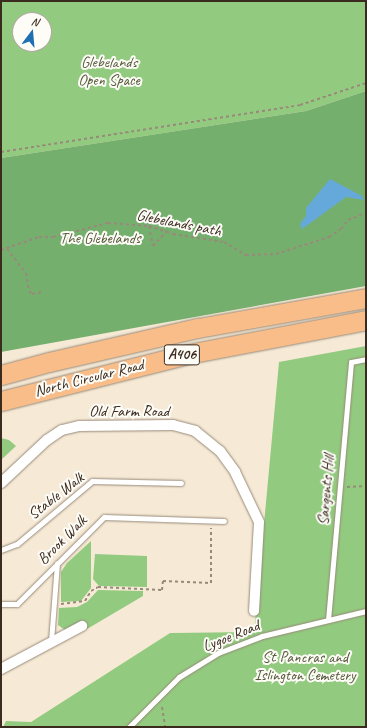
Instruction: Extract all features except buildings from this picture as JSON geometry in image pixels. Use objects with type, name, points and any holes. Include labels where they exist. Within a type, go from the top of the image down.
[{"type":"highway","name":"North Circular Road","points":[[1,375],[49,362],[198,328],[366,298]]},
{"type":"highway","name":"North Circular Road","points":[[1,401],[188,354],[366,320]]},
{"type":"street","name":"Old Farm Road","points":[[1,483],[47,440],[62,430],[79,426],[173,425],[195,431],[220,451],[235,472],[255,522],[254,611]]},
{"type":"street","points":[[1,669],[51,644],[82,626]]},
{"type":"lane","name":"Sargents Hill","points":[[328,620],[351,362],[366,359]]},
{"type":"lane","name":"Stable Walk","points":[[1,550],[17,544],[92,481],[181,483]]},
{"type":"lane","name":"Brook Walk","points":[[1,604],[17,604],[104,517],[224,521]]},
{"type":"lane","points":[[51,644],[57,563]]},
{"type":"lane","name":"Lygoe Road","points":[[129,727],[160,694],[178,678],[218,653],[262,636],[366,611]]},
{"type":"path","points":[[1,152],[300,105],[366,83]]},
{"type":"path","name":"Glebelands path","points":[[1,250],[39,237],[53,237],[108,223],[149,226],[166,231],[224,242],[246,255],[276,254],[329,238],[348,220],[366,213]]},
{"type":"path","points":[[149,226],[153,246],[166,231]]},
{"type":"path","points":[[7,249],[26,273],[29,290],[32,294],[42,292]]},
{"type":"path","points":[[340,487],[366,486]]},
{"type":"path","points":[[54,604],[85,601],[91,591],[98,587],[162,590],[163,581],[211,583],[211,520]]},
{"type":"path","points":[[160,694],[165,727]]},
{"type":"green space","name":"Glebelands Open Space","points":[[1,1],[366,1],[366,91],[306,111],[1,158]]},
{"type":"green space","name":"The Glebelands","points":[[366,91],[366,286],[1,352],[1,158],[306,111]]},
{"type":"green space","name":"St Pancras and Islington Cemetery","points":[[366,346],[366,727],[3,727],[6,721],[31,722],[170,633],[254,632],[279,362]]},
{"type":"green space","points":[[1,438],[9,440],[16,446],[1,460]]},
{"type":"green space","points":[[91,541],[91,588],[81,601],[61,602],[61,572],[67,563]]},
{"type":"green space","points":[[95,554],[147,556],[147,587],[99,586],[93,579]]},
{"type":"green space","points":[[98,590],[143,591],[143,596],[87,629],[81,621],[65,630],[58,625],[59,608],[77,607],[87,602]]},
{"type":"water","points":[[330,179],[362,196],[364,200],[346,197],[302,229],[300,224],[306,216],[306,208]]}]
